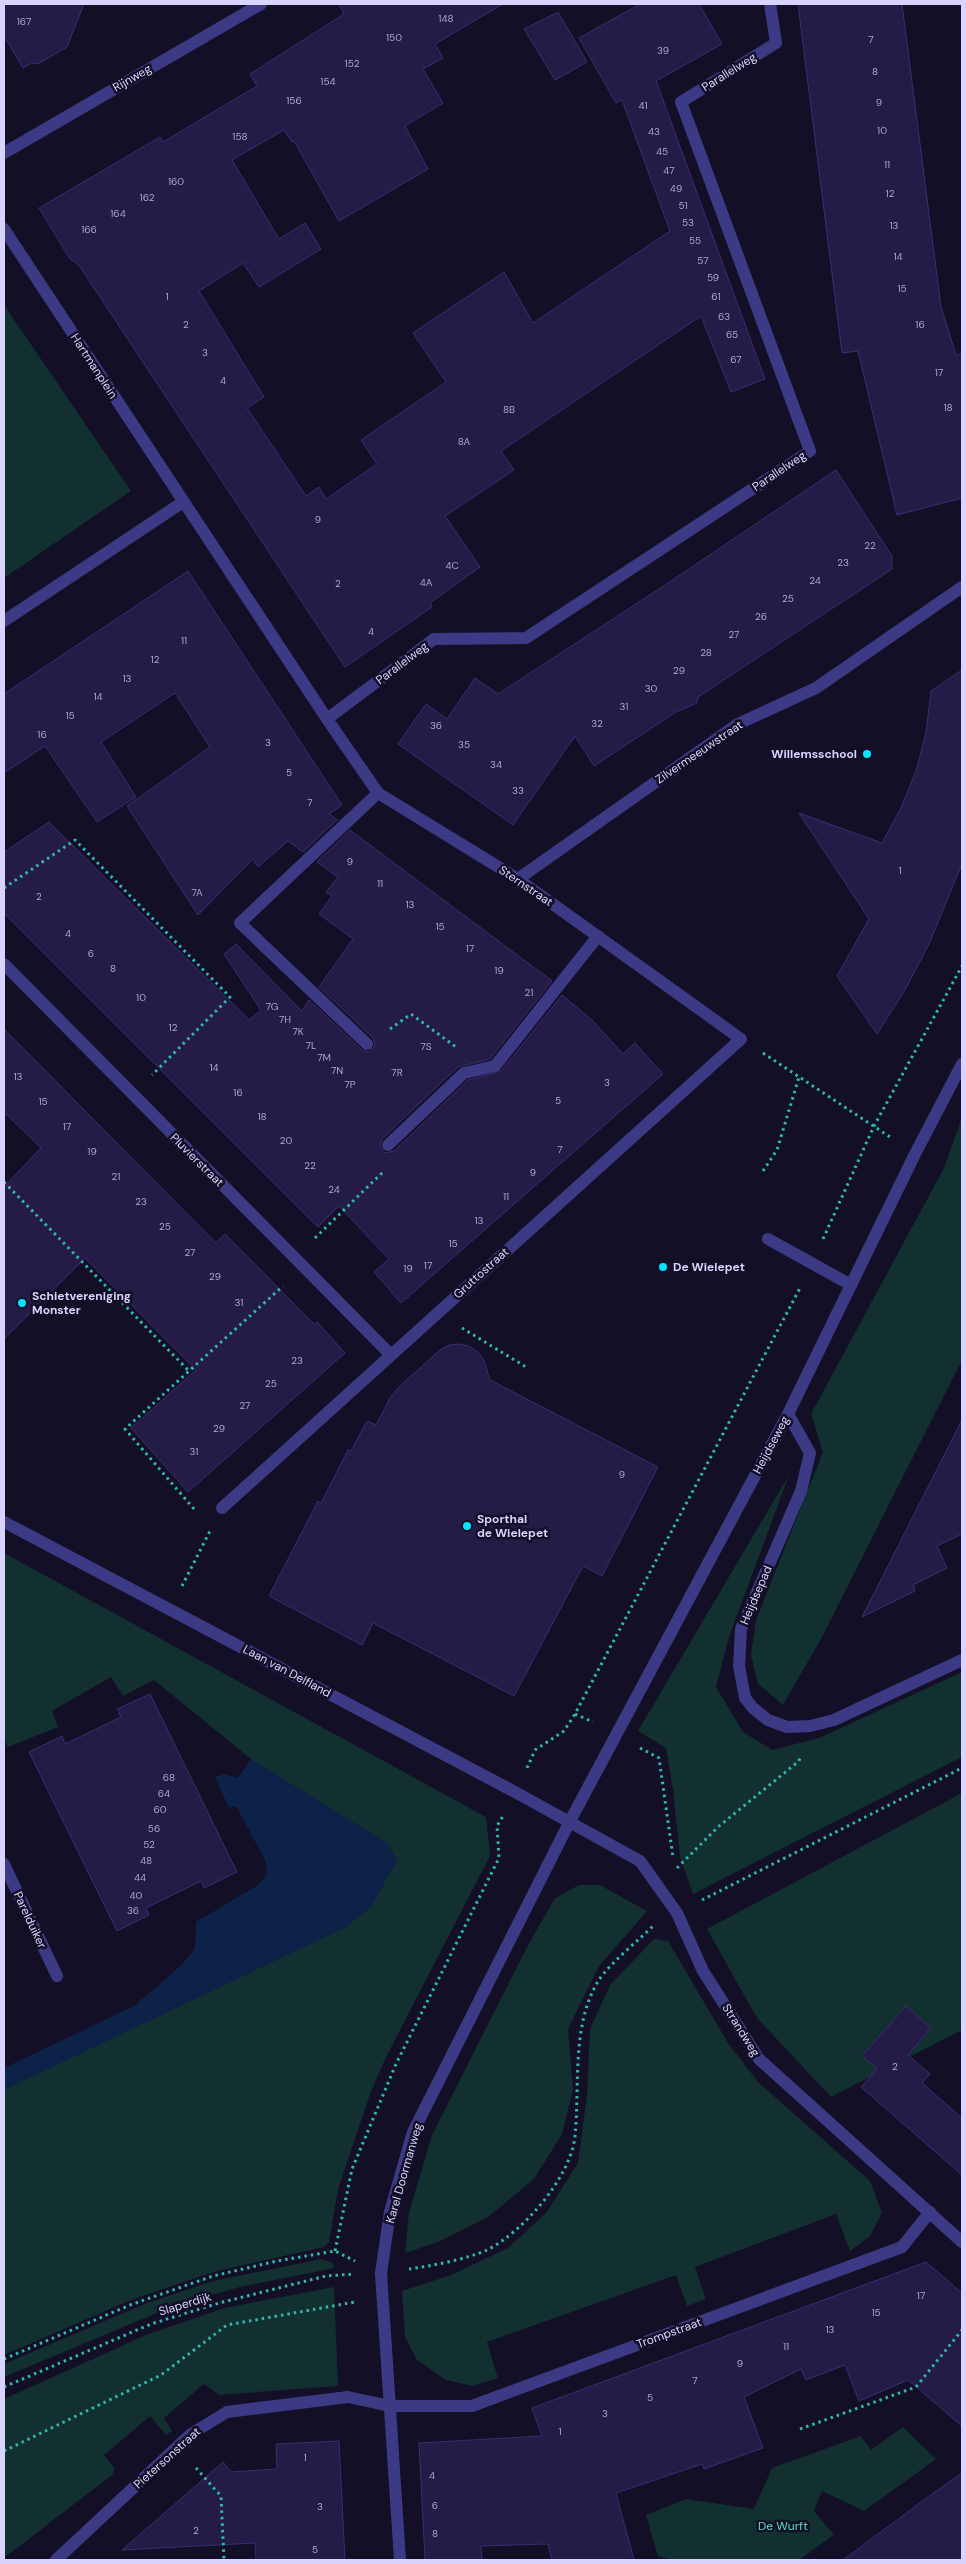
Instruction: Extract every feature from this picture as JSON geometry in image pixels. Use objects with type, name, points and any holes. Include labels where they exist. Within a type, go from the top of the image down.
[{"type":"street","name":"Rijnweg","points":[[4,153],[261,4]]},
{"type":"street","name":"Parallelweg","points":[[327,719],[434,639],[526,638],[810,451],[681,102],[776,43],[770,4]]},
{"type":"street","name":"Hartmanplein","points":[[4,230],[327,719]]},
{"type":"street","points":[[4,621],[183,502]]},
{"type":"street","name":"Zilvermeeuwstraat","points":[[518,879],[738,724],[816,688],[962,587]]},
{"type":"street","name":"Sternstraat","points":[[327,719],[378,792],[518,879],[741,1039]]},
{"type":"street","points":[[367,1044],[240,923],[378,792]]},
{"type":"street","points":[[388,1145],[464,1073],[495,1066],[598,936]]},
{"type":"street","name":"Pluvierstraat","points":[[4,964],[391,1355]]},
{"type":"street","name":"Gruttostraat","points":[[222,1508],[741,1039]]},
{"type":"street","name":"Heijdseweg","points":[[570,1821],[788,1414],[915,1154],[962,1064]]},
{"type":"street","points":[[768,1239],[850,1285]]},
{"type":"street","name":"Heijdsepad","points":[[788,1414],[810,1453],[801,1491],[741,1630],[740,1666],[745,1698],[753,1708],[768,1720],[787,1727],[810,1726],[834,1720],[962,1660]]},
{"type":"street","name":"Laan van Delfland","points":[[4,1522],[570,1821]]},
{"type":"street","name":"Strandweg","points":[[570,1821],[640,1861],[677,1913],[703,1971],[759,2060],[962,2242]]},
{"type":"street","name":"Karel Doormanweg","points":[[400,2560],[381,2272],[390,2212],[413,2132],[570,1821]]},
{"type":"street","name":"Parelduiker","points":[[4,1864],[57,1976]]},
{"type":"street","name":"Trompstraat","points":[[390,2406],[472,2406],[503,2396],[902,2247],[930,2212]]},
{"type":"street","name":"Pietersonstraat","points":[[56,2560],[177,2448],[209,2421],[237,2410],[348,2397],[390,2406]]},
{"type":"path","points":[[4,888],[74,840],[230,997],[133,1094]]},
{"type":"path","points":[[4,2360],[137,2302],[214,2276],[277,2261],[335,2251],[352,2169],[396,2064],[499,1858],[497,1826],[535,1750],[564,1732],[575,1714],[812,1264],[874,1126],[962,966]]},
{"type":"path","points":[[367,1044],[412,1014],[485,1068]]},
{"type":"path","points":[[741,1039],[915,1154]]},
{"type":"path","points":[[763,1171],[777,1150],[799,1077]]},
{"type":"path","points":[[211,1528],[125,1429],[189,1371],[299,1262],[390,1165],[388,1145]]},
{"type":"path","points":[[4,1182],[189,1371]]},
{"type":"path","points":[[438,1312],[526,1367]]},
{"type":"path","points":[[170,1609],[222,1508]]},
{"type":"path","points":[[575,1714],[617,1734],[659,1758],[675,1871],[718,1826],[799,1760],[810,1726]]},
{"type":"path","name":"Slaperdijk","points":[[4,2387],[159,2321],[219,2303],[326,2276],[418,2268],[486,2250],[514,2232],[554,2187],[568,2162],[575,2139],[579,2045],[586,2012],[599,1980],[654,1925],[962,1768]]},
{"type":"path","points":[[4,2451],[161,2375],[227,2325],[382,2297]]},
{"type":"path","points":[[800,2429],[916,2387],[962,2330]]},
{"type":"path","points":[[177,2448],[221,2496],[224,2560]]},
{"type":"green space","points":[[4,305],[131,491],[4,578]]},
{"type":"green space","points":[[962,1117],[962,1360],[821,1639],[783,1705],[758,1684],[751,1655],[756,1620],[823,1452],[811,1414],[944,1168]]},
{"type":"green space","points":[[789,1475],[729,1637],[716,1687],[743,1732],[772,1750],[819,1738],[962,1672],[962,1757],[693,1894],[680,1857],[673,1790],[666,1748],[638,1731]]},
{"type":"green space","points":[[4,1553],[486,1817],[490,1856],[385,2059],[370,2094],[338,2189],[329,2243],[324,2247],[213,2272],[131,2300],[4,2355],[4,2070],[346,1927],[251,1759],[154,1680],[123,1696],[111,1677],[52,1711],[58,1727],[8,1747],[4,1739]]},
{"type":"green space","points":[[962,1793],[962,2030],[831,2097],[757,2018],[707,1929]]},
{"type":"green space","points":[[579,1885],[600,1885],[647,1911],[599,1966],[568,2029],[573,2090],[562,2134],[534,2179],[488,2217],[438,2242],[405,2253],[409,2212],[432,2135],[527,1947],[555,1898]]},
{"type":"green space","points":[[654,1939],[668,1941],[728,2043],[758,2082],[870,2181],[882,2213],[870,2236],[850,2251],[836,2214],[695,2267],[706,2299],[687,2306],[676,2275],[487,2342],[498,2378],[473,2386],[446,2380],[417,2360],[405,2337],[402,2291],[451,2275],[508,2248],[546,2213],[578,2163],[587,2095],[590,2029],[610,1985]]},
{"type":"green space","points":[[321,2259],[333,2263],[334,2268],[240,2287],[176,2305],[4,2377],[4,2364],[147,2303],[213,2281]]},
{"type":"green space","points":[[334,2287],[338,2386],[219,2395],[204,2384],[164,2418],[172,2431],[166,2435],[150,2416],[104,2455],[115,2469],[112,2475],[4,2558],[4,2399],[146,2335],[224,2308]]},
{"type":"green space","name":"De Wurft","points":[[903,2427],[936,2459],[864,2511],[822,2491],[814,2511],[834,2535],[799,2560],[671,2560],[658,2556],[646,2515],[686,2499],[754,2509],[772,2468],[861,2436],[871,2450]]},
{"type":"water","points":[[251,1759],[387,1843],[397,1860],[371,1907],[346,1927],[4,2090],[4,2068],[136,2005],[178,1968],[192,1952],[195,1946],[196,1922],[258,1885],[267,1874],[265,1860],[236,1806],[229,1808],[215,1777],[225,1774],[238,1778]]},
{"type":"building","points":[[4,4],[84,4],[67,47],[38,64],[32,63],[23,68],[4,36]]},
{"type":"building","points":[[339,4],[503,4],[435,44],[443,58],[423,69],[443,103],[405,126],[428,169],[339,221],[294,141],[292,142],[284,130],[232,160],[279,239],[305,223],[321,249],[259,287],[243,263],[199,291],[264,397],[247,408],[306,496],[319,487],[326,499],[377,464],[361,440],[446,382],[413,333],[504,272],[533,323],[670,231],[622,100],[616,103],[579,38],[640,4],[699,4],[722,44],[656,81],[765,379],[731,392],[701,316],[501,451],[514,470],[445,516],[480,567],[430,603],[432,607],[345,667],[78,264],[70,259],[39,208],[160,137],[163,142],[257,86],[250,74],[344,14]]},
{"type":"building","points":[[798,4],[902,4],[941,307],[956,355],[962,354],[962,498],[897,515],[858,351],[842,353]]},
{"type":"building","points":[[558,12],[587,62],[555,80],[524,29]]},
{"type":"building","points":[[836,470],[892,556],[892,569],[698,697],[697,703],[676,712],[594,766],[575,736],[513,825],[398,744],[426,704],[447,719],[475,678],[498,694]]},
{"type":"building","points":[[188,571],[342,805],[329,814],[337,820],[303,852],[288,841],[258,867],[253,859],[198,915],[127,806],[210,747],[175,693],[101,742],[136,797],[97,822],[45,746],[4,773],[4,694]]},
{"type":"building","points":[[962,670],[962,864],[929,944],[905,990],[877,1034],[837,976],[869,919],[799,813],[882,843],[901,808],[916,771],[926,733],[931,691]]},
{"type":"building","points":[[49,822],[249,1020],[261,1010],[224,954],[236,944],[302,1011],[309,1000],[362,1050],[369,1052],[375,1046],[373,1038],[319,987],[353,939],[319,914],[332,896],[326,892],[338,877],[317,862],[350,830],[552,981],[490,1059],[458,1067],[382,1139],[380,1146],[385,1153],[394,1151],[468,1080],[501,1071],[562,995],[592,1020],[623,1054],[635,1043],[663,1074],[401,1303],[374,1272],[389,1259],[339,1206],[318,1227],[4,913],[4,852]]},
{"type":"building","points":[[4,1029],[216,1243],[225,1234],[314,1324],[317,1322],[345,1353],[188,1492],[131,1428],[196,1370],[85,1258],[4,1339],[4,1187],[41,1148],[4,1112]]},
{"type":"building","name":"Sporthal de Wielepet","points":[[449,1345],[469,1346],[478,1352],[484,1360],[490,1380],[658,1467],[602,1576],[583,1566],[514,1696],[373,1623],[362,1645],[269,1596],[318,1501],[321,1503],[348,1450],[351,1451],[367,1421],[376,1425],[390,1398],[400,1386],[440,1350]]},
{"type":"building","points":[[962,1420],[962,1534],[937,1546],[947,1568],[913,1585],[915,1591],[862,1617]]},
{"type":"building","points":[[150,1694],[237,1872],[204,1888],[201,1881],[146,1908],[149,1915],[117,1931],[29,1752],[62,1736],[65,1744],[121,1717],[117,1709]]},
{"type":"building","points":[[906,2006],[931,2028],[908,2055],[930,2074],[922,2083],[962,2118],[962,2175],[861,2087],[877,2069],[862,2056]]},
{"type":"building","points":[[926,2262],[962,2293],[962,2426],[908,2380],[859,2401],[845,2365],[806,2380],[801,2369],[744,2397],[763,2448],[704,2469],[702,2464],[616,2493],[634,2560],[552,2560],[548,2544],[481,2546],[482,2560],[425,2560],[419,2443],[542,2436],[532,2408]]},
{"type":"building","points":[[339,2441],[345,2560],[256,2560],[255,2543],[122,2550],[223,2462],[231,2472],[277,2469],[276,2444]]},
{"type":"building","points":[[962,2473],[962,2560],[843,2560],[928,2497]]},
{"type":"place","name":"Willemsschool","points":[[867,754]]},
{"type":"place","name":"De Wielepet","points":[[663,1267]]},
{"type":"place","name":"Schietvereniging Monster","points":[[22,1303]]},
{"type":"place","name":"Sporthal de Wielepet","points":[[467,1526]]}]
